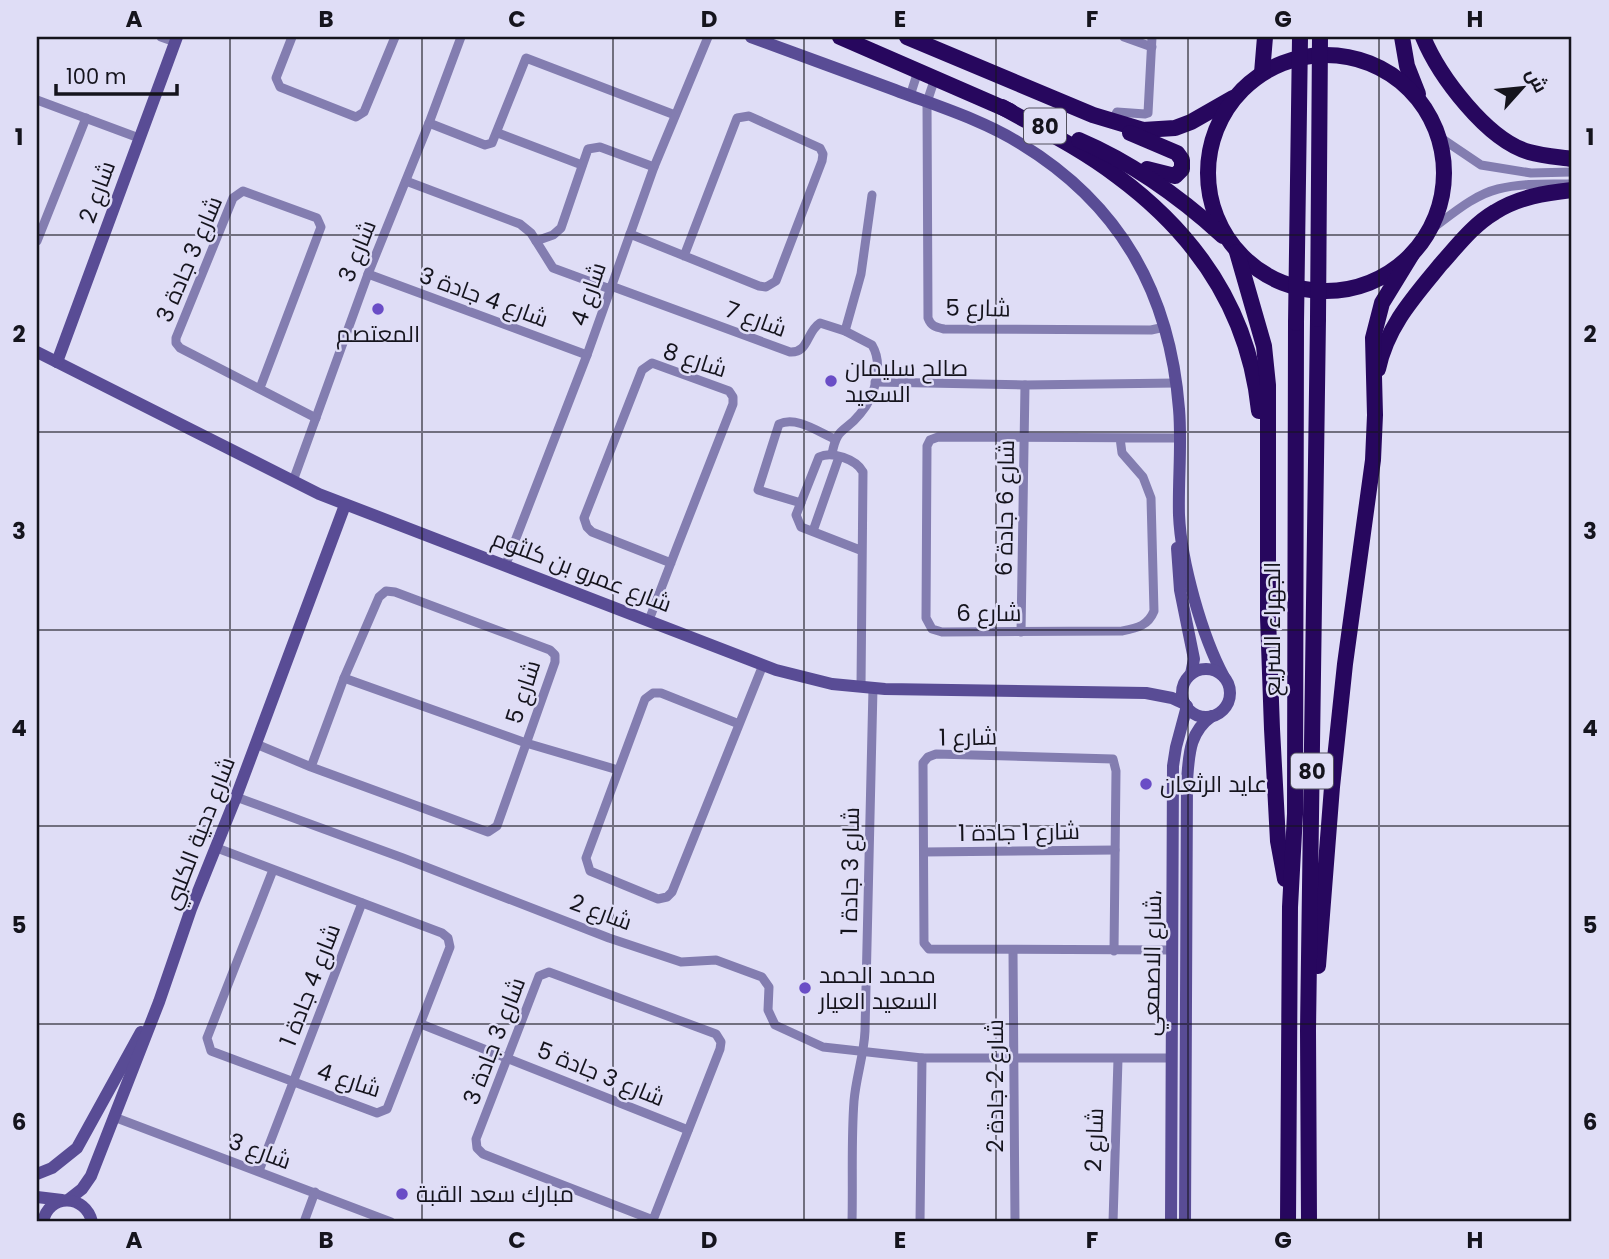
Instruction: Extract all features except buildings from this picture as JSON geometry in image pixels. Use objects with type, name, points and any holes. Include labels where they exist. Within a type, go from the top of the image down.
[{"type":"highway","name":"80","points":[[840,37],[1084,142],[1139,170],[1235,247],[1256,268],[1270,277],[1294,286],[1318,291],[1343,290],[1367,284],[1396,268],[1412,254],[1429,230],[1441,199],[1443,157],[1438,136],[1425,109],[1399,80],[1363,61],[1342,56],[1301,57],[1262,73],[1236,96],[1191,122],[1175,128],[1143,130],[1093,115],[907,37]]},
{"type":"highway","points":[[1262,73],[1265,37]]},
{"type":"highway","name":"الجهراء السريع","points":[[1288,1222],[1290,907],[1295,814],[1296,323],[1300,37]]},
{"type":"highway","name":"الجهراء السريع","points":[[1309,1222],[1308,1030],[1320,37]]},
{"type":"highway","points":[[1402,37],[1407,66],[1425,109]]},
{"type":"highway","points":[[1423,37],[1473,113],[1498,136],[1527,152],[1572,159]]},
{"type":"highway","name":"80","points":[[1235,247],[1222,228],[1214,209],[1208,169],[1216,129],[1236,96]]},
{"type":"highway","points":[[1002,107],[1116,175],[1155,207],[1214,274],[1240,328],[1249,356],[1258,393],[1267,482]]},
{"type":"highway","points":[[1084,142],[1167,176],[1175,176],[1182,169],[1182,160],[1177,153],[1093,115]]},
{"type":"highway","points":[[1374,392],[1382,354],[1398,318],[1472,229],[1495,211],[1522,199],[1572,190]]},
{"type":"highway","points":[[1235,247],[1264,346],[1268,385],[1267,482],[1272,729],[1278,841],[1290,907]]},
{"type":"highway","points":[[1308,1030],[1322,933],[1331,801],[1345,664],[1373,460],[1372,350],[1378,315],[1387,293],[1412,254]]},
{"type":"street","points":[[161,37],[176,39]]},
{"type":"street","points":[[292,37],[276,78],[280,87],[356,117],[364,112],[395,37]]},
{"type":"street","name":"شارع 3","points":[[293,481],[368,274],[461,37]]},
{"type":"street","name":"شارع 4","points":[[506,564],[587,355],[654,167],[708,37]]},
{"type":"street","points":[[751,37],[927,102],[1020,143],[1086,193],[1123,236],[1155,298],[1165,327],[1176,383],[1179,438],[1179,517],[1176,542],[1178,577],[1194,655],[1194,667],[1182,689],[1186,705],[1194,713],[1212,716],[1225,707],[1229,700],[1228,684],[1215,659],[1195,599],[1185,559],[1179,517]]},
{"type":"street","points":[[1124,37],[1152,47]]},
{"type":"street","points":[[1112,121],[1117,112],[1145,114],[1149,110],[1152,37]]},
{"type":"street","name":"شارع 2","points":[[57,362],[176,39]]},
{"type":"street","points":[[429,123],[485,145],[494,141],[526,58],[675,115]]},
{"type":"street","points":[[910,96],[918,71]]},
{"type":"street","points":[[927,102],[936,78]]},
{"type":"street","points":[[37,100],[139,138]]},
{"type":"street","name":"شارع 5","points":[[927,102],[928,318],[933,326],[1151,330],[1165,327]]},
{"type":"street","points":[[630,234],[684,256],[759,286],[773,284],[822,161],[820,148],[749,116],[737,118],[684,256]]},
{"type":"street","points":[[37,241],[86,118]]},
{"type":"street","points":[[498,133],[582,165]]},
{"type":"street","points":[[1438,136],[1481,165],[1531,173],[1572,172]]},
{"type":"street","points":[[536,241],[553,235],[561,228],[588,149],[595,147],[654,167]]},
{"type":"street","points":[[406,181],[520,224],[536,241],[552,268],[610,288]]},
{"type":"street","points":[[1429,230],[1473,200],[1497,189],[1525,184],[1572,184]]},
{"type":"street","name":"شارع 3 جادة 3","points":[[260,388],[321,227],[317,218],[243,191],[233,198],[176,340],[180,348],[316,418]]},
{"type":"street","points":[[845,331],[861,274],[873,195]]},
{"type":"street","name":"شارع 4 جادة 3","points":[[368,274],[587,355]]},
{"type":"street","name":"شارع 7","points":[[610,288],[790,352],[803,349],[811,330],[820,323],[845,331],[872,345],[879,367],[875,382],[862,413],[835,439]]},
{"type":"street","name":"شارع عمرو بن كلثوم","points":[[37,352],[345,505],[506,564],[763,665],[832,684],[1146,693],[1172,698],[1186,705]]},
{"type":"street","name":"شارع 8","points":[[649,620],[733,404],[729,391],[652,363],[642,370],[584,518],[592,532],[671,563]]},
{"type":"street","points":[[875,382],[1025,385],[1176,383]]},
{"type":"street","name":"شارع 6 جادة 6","points":[[1021,632],[1025,385]]},
{"type":"street","points":[[801,503],[758,490],[779,424],[787,421],[794,421],[835,439],[835,456],[813,531]]},
{"type":"street","name":"شارع 6","points":[[1120,438],[1122,453],[1143,477],[1151,498],[1154,611],[1151,620],[1122,631],[934,631],[927,622],[927,446],[930,440],[938,437],[1025,436],[1179,438]]},
{"type":"street","points":[[860,550],[801,527],[797,522],[796,515],[818,457],[835,456],[856,463],[863,472],[860,550],[867,687]]},
{"type":"street","name":"شارع دحية الكلبي","points":[[39,1222],[48,1209],[82,1189],[91,1176],[345,505]]},
{"type":"street","name":"شارع 5","points":[[256,744],[311,767],[488,832],[497,826],[555,662],[555,655],[550,650],[396,592],[386,591],[379,597],[344,678],[311,767]]},
{"type":"street","points":[[739,724],[661,693],[653,693],[646,699],[586,858],[593,873],[658,899],[664,899],[672,892],[763,665]]},
{"type":"street","points":[[1191,674],[1198,670],[1212,669],[1224,677]]},
{"type":"street","name":"شارع عمرو بن كلثوم","points":[[1146,693],[1172,686],[1191,674]]},
{"type":"street","points":[[344,678],[526,743],[618,770]]},
{"type":"street","name":"شارع 3 جادة 1","points":[[852,1222],[854,1104],[858,1067],[864,1052],[867,687]]},
{"type":"street","name":"شارع الاصمعي،","points":[[1171,1222],[1174,766],[1186,705]]},
{"type":"street","name":"شارع الاصمعي،","points":[[1185,1222],[1187,781],[1193,738],[1202,724],[1212,716]]},
{"type":"street","name":"شارع 1","points":[[1114,951],[1116,771],[1112,759],[936,754],[928,757],[923,763],[926,947],[1013,950],[1114,951],[1173,950]]},
{"type":"street","name":"شارع 2","points":[[236,797],[609,938],[681,962],[716,960],[762,977],[769,987],[771,995],[768,1010],[775,1025],[823,1047],[922,1058],[1172,1058]]},
{"type":"street","name":"شارع 4","points":[[217,848],[442,933],[448,938],[450,947],[387,1109],[383,1112],[377,1113],[211,1051],[207,1038],[273,870]]},
{"type":"street","name":"شارع 1 جادة 1","points":[[923,852],[1115,850]]},
{"type":"street","name":"شارع 4 جادة 1","points":[[259,1171],[362,903]]},
{"type":"street","name":"شارع 2 جادة 2","points":[[1013,950],[1014,1222]]},
{"type":"street","name":"شارع 3 جادة 3","points":[[549,972],[716,1034],[721,1042],[720,1049],[688,1130],[652,1221],[479,1152],[476,1139],[539,976],[549,972]]},
{"type":"street","points":[[37,1174],[52,1168],[77,1148],[159,1002]]},
{"type":"street","name":"شارع 3 جادة 5","points":[[421,1024],[688,1130]]},
{"type":"street","points":[[920,1222],[922,1058]]},
{"type":"street","name":"شارع 2","points":[[1113,1222],[1118,1059]]},
{"type":"street","name":"شارع 3","points":[[114,1117],[391,1222]]},
{"type":"street","name":"شارع دحية الكلبي","points":[[91,1176],[89,1196],[92,1220]]},
{"type":"street","points":[[304,1222],[315,1192]]},
{"type":"street","points":[[37,1197],[81,1205],[92,1220]]},
{"type":"place","name":"المعتصم","points":[[378,309]]},
{"type":"place","name":"صالح سليمان السعيد","points":[[831,381]]},
{"type":"place","name":"عايد الرثعان","points":[[1146,784]]},
{"type":"place","name":"محمد الحمد السعيد العيار","points":[[805,988]]},
{"type":"place","name":"مبارك سعد القبة","points":[[402,1194]]}]
